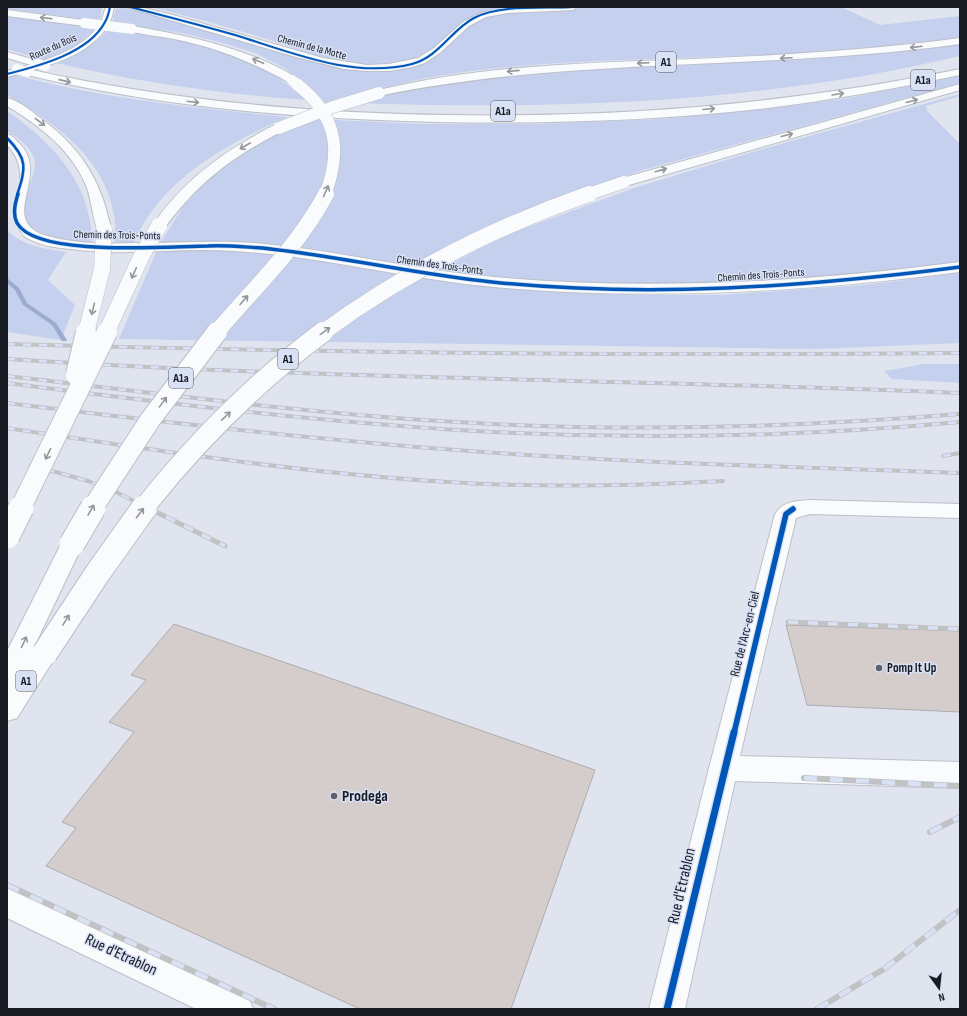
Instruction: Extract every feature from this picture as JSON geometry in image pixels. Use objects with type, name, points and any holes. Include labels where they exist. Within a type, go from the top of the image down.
[{"type":"main road","name":"Route du Bois","points":[[7,74],[54,60],[80,47],[96,35],[102,28],[107,20],[110,7]]},
{"type":"main road","name":"Chemin de la Motte","points":[[130,7],[195,23],[333,64],[369,68],[402,66],[428,58],[467,23],[483,15],[508,11],[573,7]]},
{"type":"main road","name":"A1a","points":[[7,13],[132,29],[183,38],[223,48],[258,61],[292,80],[312,96],[321,107],[333,132],[336,159],[333,175],[317,209],[290,246],[227,319],[180,379],[102,491],[72,544],[7,677]]},
{"type":"main road","name":"A1","points":[[7,536],[120,305],[142,255],[159,226],[182,194],[201,176],[245,146],[279,128],[333,107],[379,93],[444,79],[520,70],[596,65],[818,56],[880,51],[960,41]]},
{"type":"main road","name":"A1a","points":[[7,55],[40,64],[139,85],[247,99],[359,108],[498,111],[616,107],[752,96],[853,82],[960,61]]},
{"type":"main road","name":"A1a","points":[[17,69],[108,89],[214,105],[353,116],[468,119],[599,117],[737,107],[839,94],[960,72]]},
{"type":"main road","name":"A1","points":[[7,710],[83,593],[152,497],[222,420],[290,357],[324,331],[381,292],[459,248],[523,219],[624,182],[709,156],[960,87]]},
{"type":"main road","points":[[7,101],[49,130],[78,159],[92,184],[102,214],[104,250],[98,289],[65,419]]},
{"type":"main road","name":"Chemin des Trois-Ponts","points":[[7,138],[19,150],[23,158],[25,170],[14,211],[17,224],[34,236],[73,246],[230,246],[271,249],[491,282],[643,290],[786,284],[857,279],[960,267]]},
{"type":"main road","name":"Rue de l'Arc-en-Ciel","points":[[723,768],[786,514],[793,509],[810,507],[960,511]]},
{"type":"main road","points":[[723,768],[960,775]]},
{"type":"main road","name":"Rue d'Etrablon","points":[[667,1009],[723,768]]},
{"type":"main road","name":"Rue d'Etrablon","points":[[7,901],[235,1009]]},
{"type":"shaded area","points":[[7,7],[102,7],[100,21],[7,9]]},
{"type":"shaded area","points":[[151,7],[841,7],[880,25],[960,16],[960,37],[818,52],[526,65],[440,76],[407,82],[326,104],[285,68],[255,53],[182,33],[112,23],[116,9],[124,8],[178,21],[325,65],[342,68],[422,63],[433,58],[441,51],[429,50],[409,60],[388,65],[366,65],[343,62],[321,57],[231,28]]},
{"type":"shaded area","points":[[7,15],[98,27],[76,45],[44,60],[7,49]]},
{"type":"shaded area","points":[[109,28],[190,42],[230,54],[272,74],[307,100],[211,91],[115,76],[52,62],[91,45],[104,35]]},
{"type":"shaded area","points":[[960,44],[960,56],[885,72],[810,84],[735,93],[659,100],[583,104],[431,105],[355,103],[398,92],[466,79],[616,66],[811,59]]},
{"type":"shaded area","points":[[15,75],[82,90],[150,102],[288,117],[265,127],[220,151],[199,166],[179,182],[161,200],[146,220],[134,242],[115,242],[114,215],[108,194],[100,175],[88,158],[59,130],[42,117],[7,95],[7,77]]},
{"type":"shaded area","points":[[960,76],[960,83],[639,171],[558,199],[407,267],[254,243],[214,241],[161,242],[183,207],[209,179],[246,151],[311,119],[422,124],[542,124],[662,119],[764,109],[843,99]]},
{"type":"shaded area","points":[[960,94],[960,96],[926,106],[927,111],[960,144],[960,262],[843,275],[725,284],[646,286],[567,283],[435,272],[504,236],[634,188],[749,153]]},
{"type":"shaded area","points":[[7,111],[40,137],[67,167],[85,202],[90,222],[92,243],[48,236],[30,225],[24,217],[24,202],[34,172],[35,162],[34,157],[28,148],[7,131]]},
{"type":"shaded area","points":[[7,230],[20,240],[35,246],[66,252],[48,280],[75,305],[61,340],[7,332]]},
{"type":"shaded area","points":[[226,249],[265,252],[435,280],[499,287],[644,295],[723,295],[864,285],[960,273],[960,343],[816,349],[119,339],[157,250]]},
{"type":"shaded area","points":[[924,364],[960,364],[960,383],[892,379],[884,371]]},
{"type":"building","name":"Prodega","points":[[174,624],[595,770],[511,1009],[360,1009],[46,866],[76,828],[62,822],[134,732],[109,722],[146,680],[131,675]]},
{"type":"building","name":"Pomp It Up","points":[[786,625],[960,631],[960,712],[807,705]]},
{"type":"waterway","points":[[7,280],[17,289],[25,304],[54,324],[64,340]]},
{"type":"railway","points":[[7,344],[245,350],[484,353],[960,353]]},
{"type":"railway","points":[[7,359],[245,371],[841,388],[960,393]]},
{"type":"railway","points":[[7,376],[182,397],[358,415],[536,426],[657,428],[718,427],[839,422],[960,414]]},
{"type":"railway","points":[[7,383],[182,405],[358,423],[536,434],[596,436],[718,436],[839,431],[960,422]]},
{"type":"railway","points":[[7,403],[238,430],[354,442],[470,451],[654,462],[960,473]]},
{"type":"railway","points":[[7,428],[227,460],[393,478],[482,484],[551,486],[723,481]]},
{"type":"railway","points":[[943,456],[960,453]]},
{"type":"railway","points":[[31,465],[88,481],[116,492],[148,508]]},
{"type":"railway","points":[[148,508],[225,546]]},
{"type":"railway","points":[[788,622],[960,629]]},
{"type":"railway","points":[[804,778],[960,786]]},
{"type":"railway","points":[[930,832],[960,817]]},
{"type":"railway","points":[[7,885],[274,1009]]},
{"type":"railway","points":[[817,1009],[884,969],[960,910]]},
{"type":"cycle path","points":[[7,74],[53,60],[84,44],[97,34],[106,22],[110,7]]},
{"type":"cycle path","points":[[130,7],[222,31],[322,61],[367,68],[389,67],[422,61],[438,50],[466,24],[483,14],[508,10],[573,7]]},
{"type":"cycle path","points":[[7,138],[19,150],[24,161],[22,182],[15,203],[14,213],[17,224],[33,236],[56,243],[85,247],[150,248],[231,246],[297,252],[492,282],[551,287],[609,289],[668,290],[785,285],[902,275],[960,267]]},
{"type":"cycle path","points":[[667,1009],[786,514],[793,509]]},
{"type":"place","name":"Pomp It Up","points":[[879,668]]},
{"type":"place","name":"Prodega","points":[[334,796]]}]
